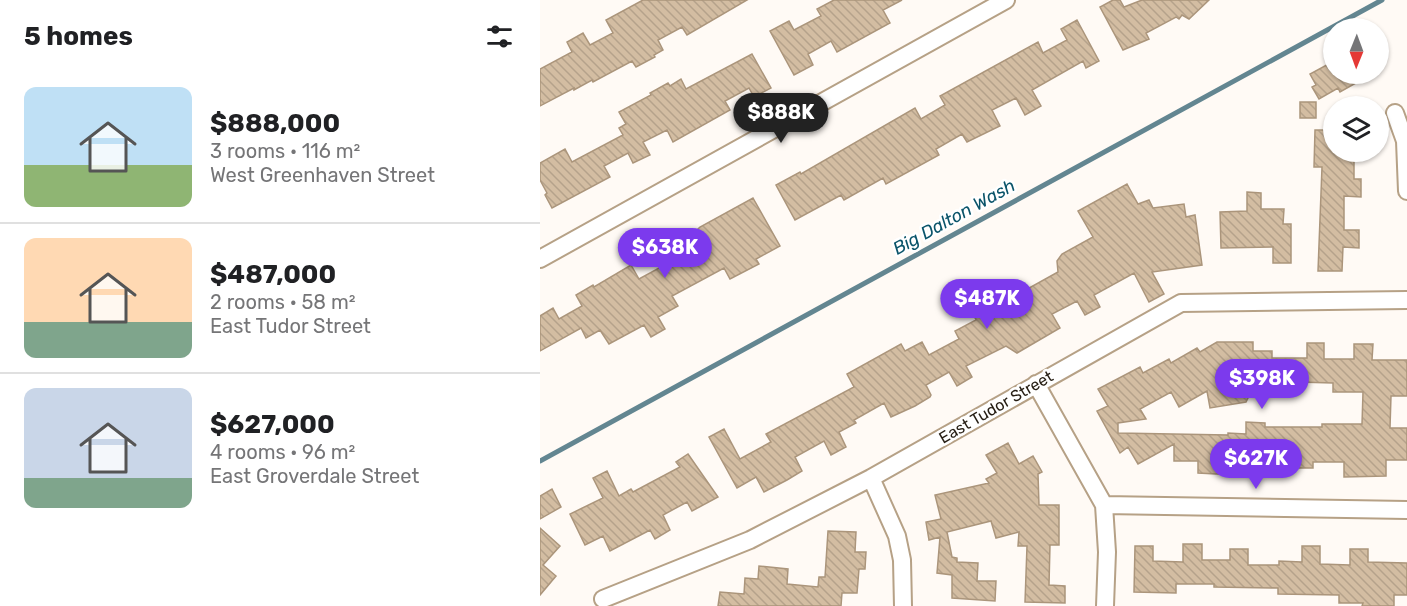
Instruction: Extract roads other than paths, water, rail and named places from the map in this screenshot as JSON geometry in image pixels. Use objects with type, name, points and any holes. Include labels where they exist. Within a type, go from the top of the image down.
[{"type":"street","points":[[540,259],[1006,0]]},
{"type":"street","points":[[1395,113],[1405,141],[1407,191]]},
{"type":"street","name":"East Tudor Street","points":[[603,599],[750,540],[871,478],[1181,303],[1407,300]]},
{"type":"street","points":[[1036,384],[1104,505],[1107,552],[1105,606]]},
{"type":"street","points":[[871,478],[897,536],[902,560],[903,606]]},
{"type":"street","points":[[1104,505],[1407,510]]},
{"type":"waterway","name":"Big Dalton Wash","points":[[540,461],[1382,0]]}]
